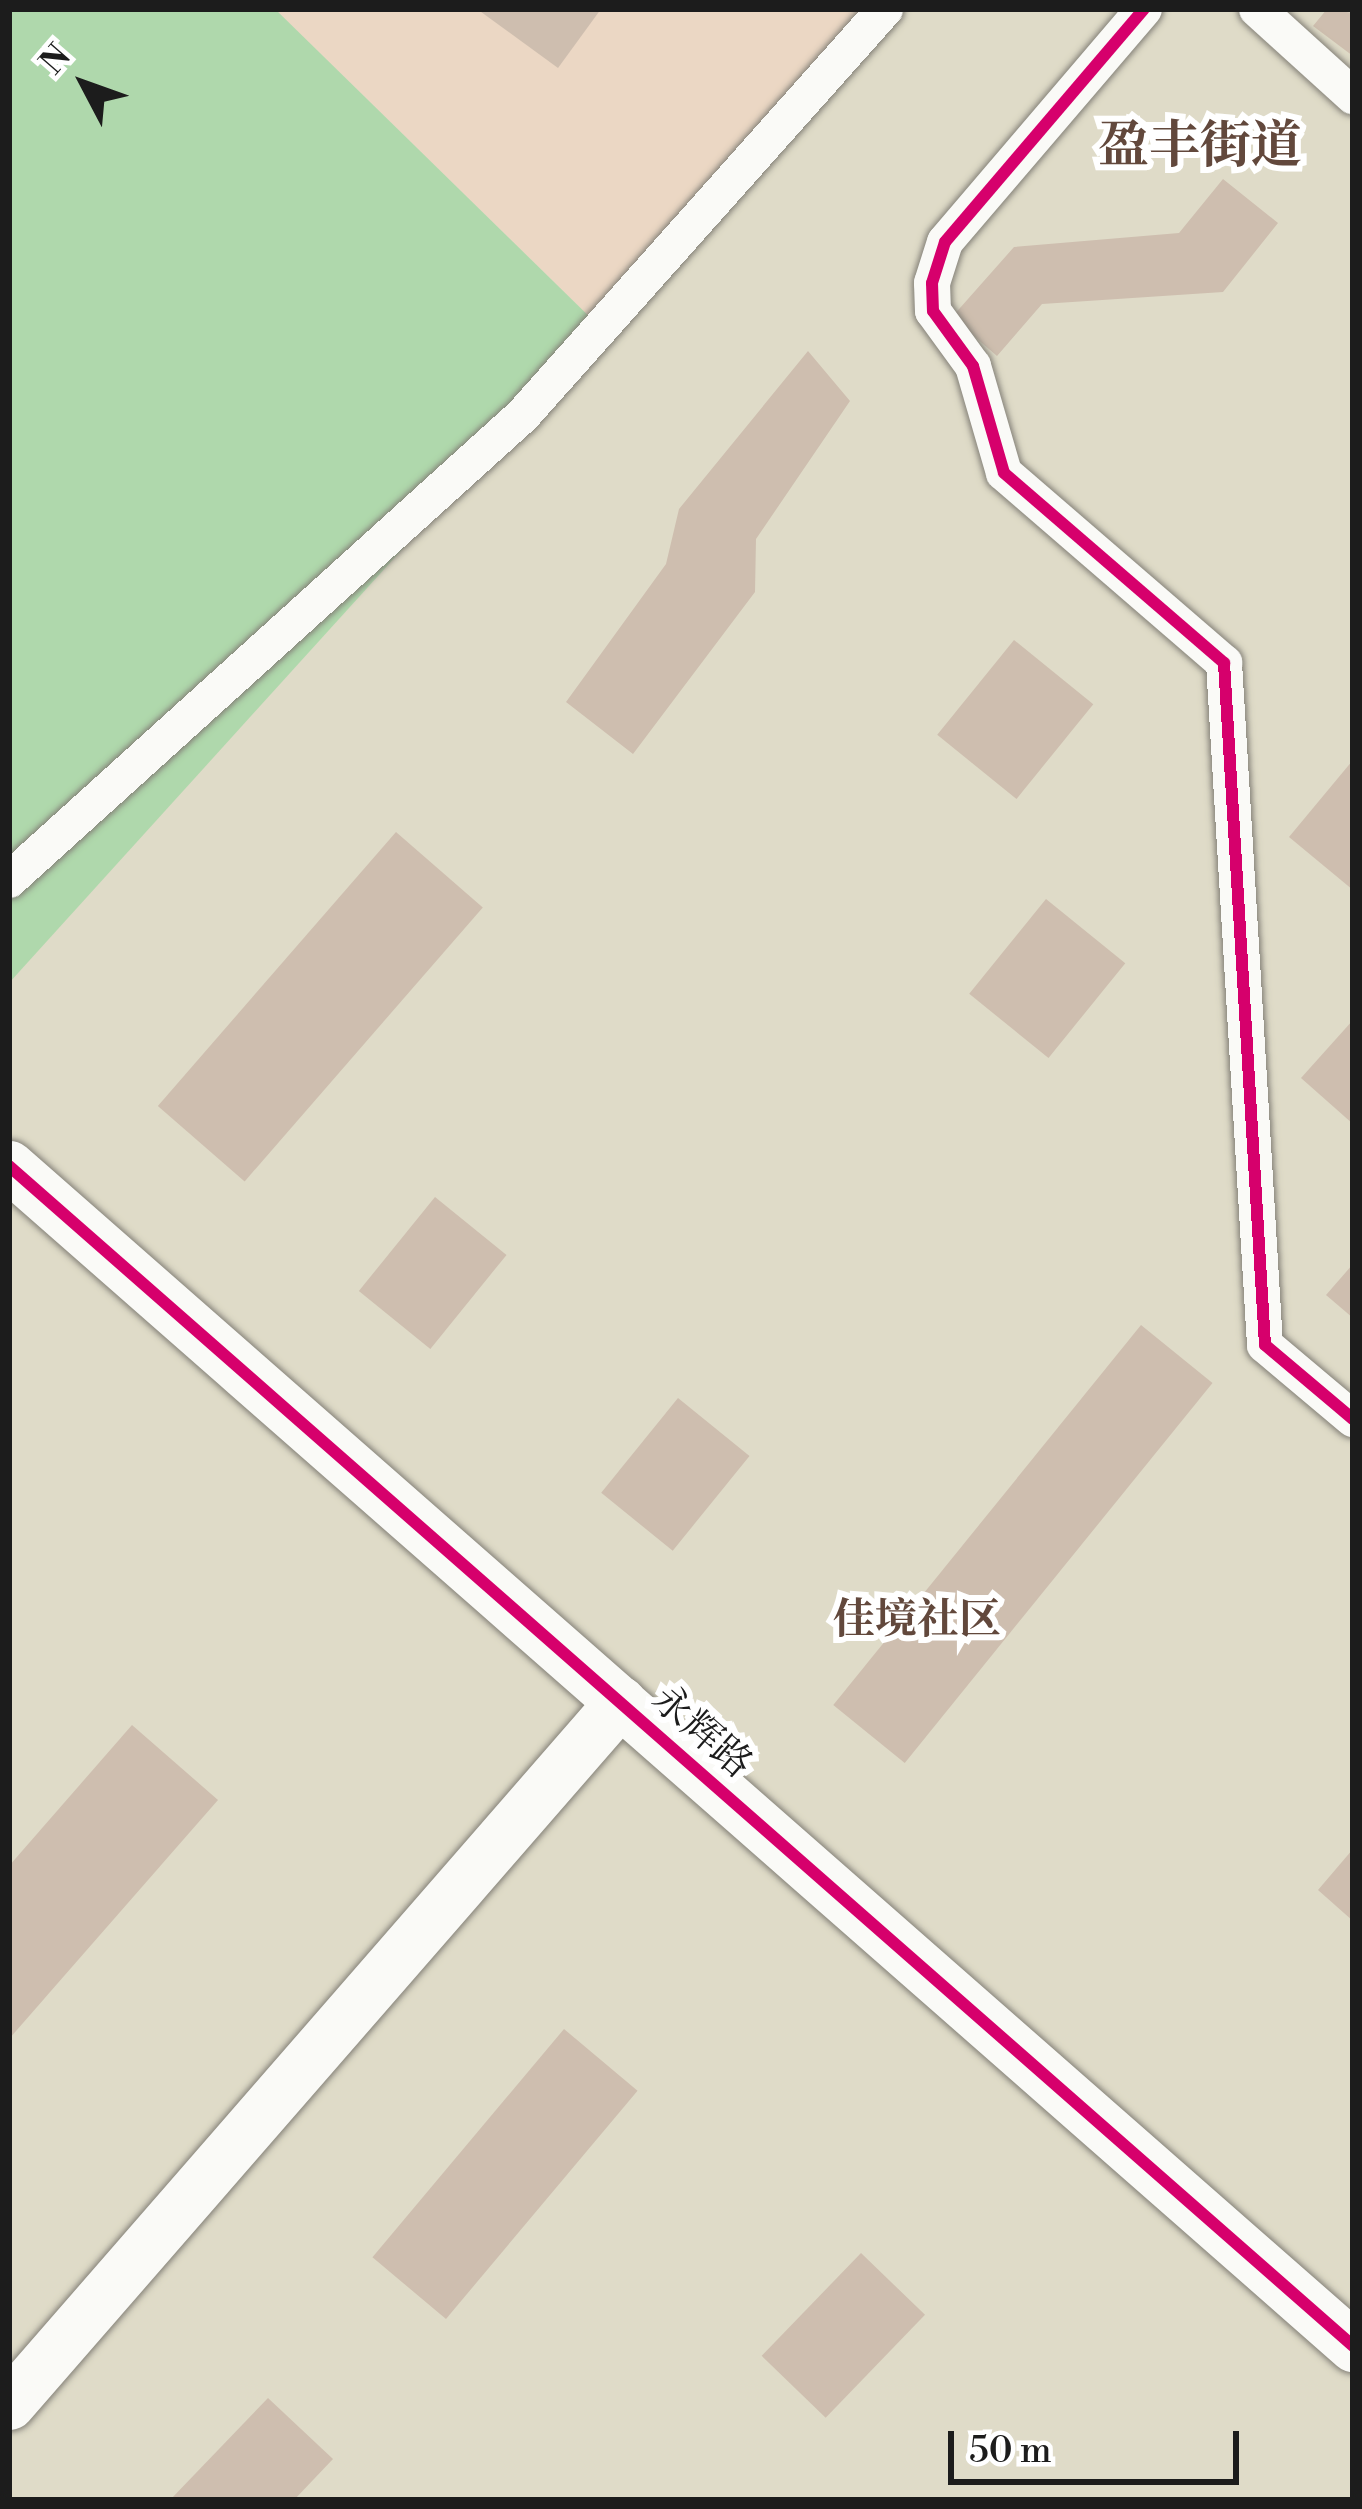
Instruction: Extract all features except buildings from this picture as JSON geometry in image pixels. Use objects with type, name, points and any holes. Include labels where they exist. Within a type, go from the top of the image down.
[{"type":"street","points":[[9,880],[523,415],[885,9]]},
{"type":"street","points":[[1144,9],[945,242],[932,284],[933,311],[973,365],[1004,473],[1224,663],[1264,1345],[1353,1419]]},
{"type":"street","points":[[1257,9],[1353,96]]},
{"type":"street","name":"永辉路","points":[[9,1166],[1353,2346]]},
{"type":"street","points":[[9,2404],[620,1702]]},
{"type":"shaded area","points":[[275,9],[867,9],[602,329]]},
{"type":"green space","points":[[9,9],[275,9],[602,329],[9,983]]},
{"type":"cycle path","points":[[1144,9],[945,242],[932,283],[933,311],[973,366],[1004,473],[1224,663],[1265,1345],[1353,1419]]},
{"type":"cycle path","points":[[9,1166],[1353,2346]]},
{"type":"district","name":"盈丰街道","points":[[1200,147]]},
{"type":"district","name":"佳境社区","points":[[917,1621]]}]
